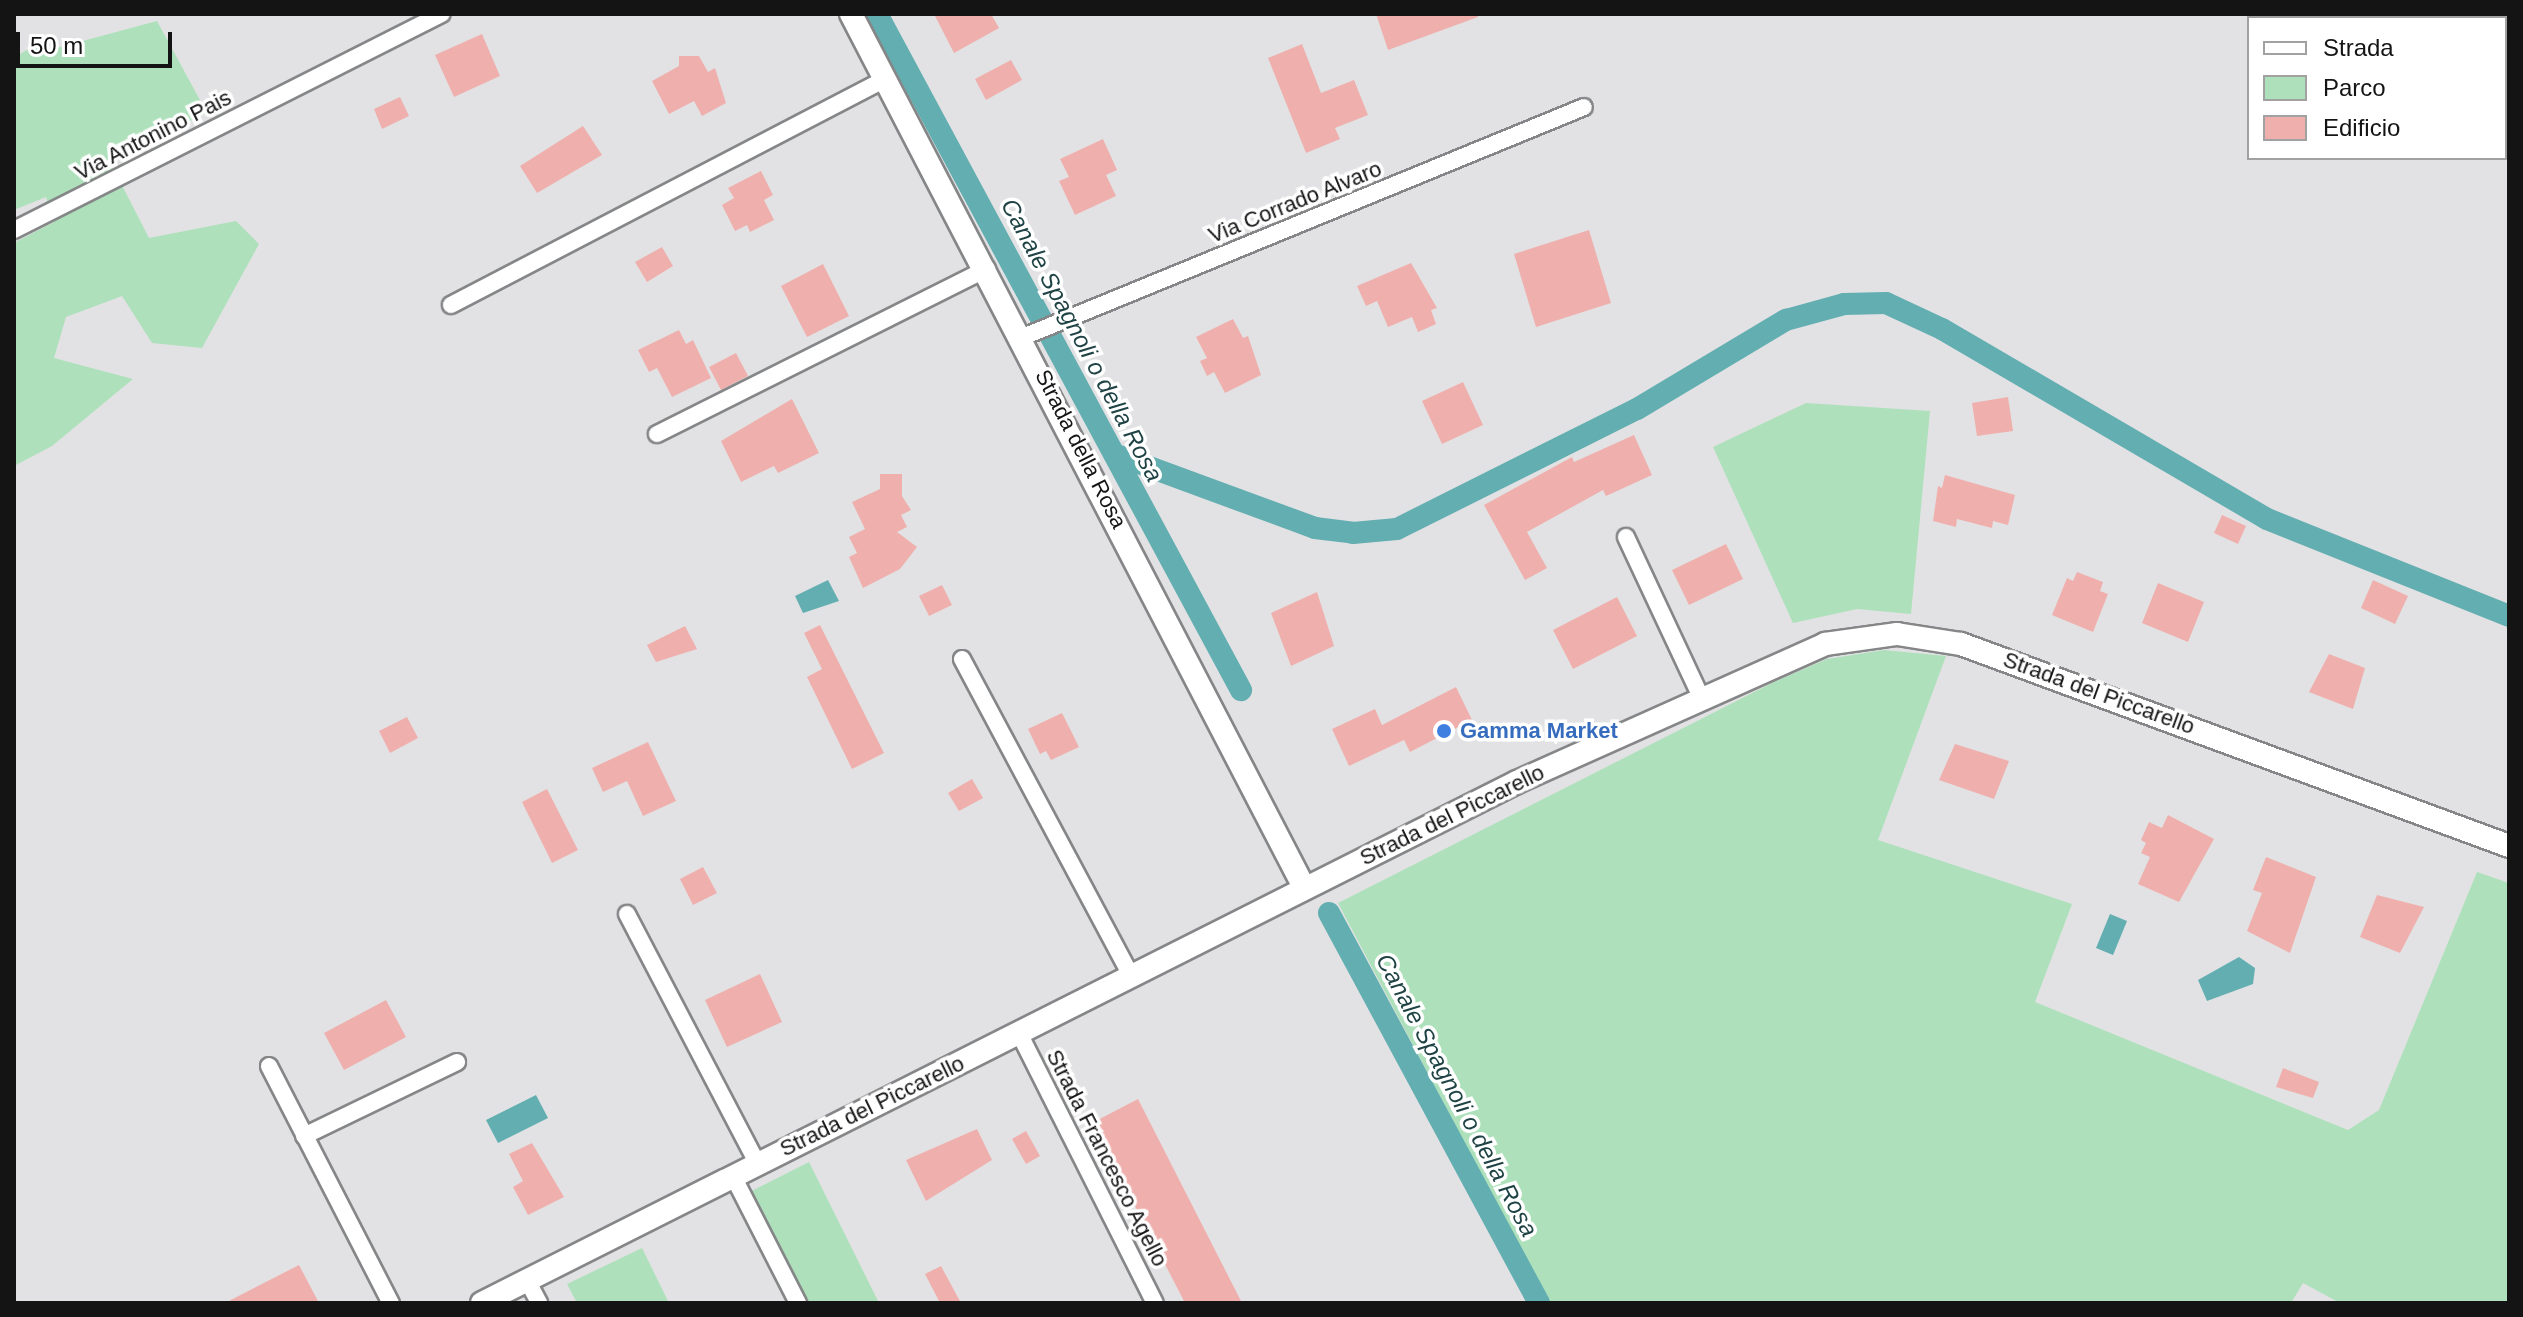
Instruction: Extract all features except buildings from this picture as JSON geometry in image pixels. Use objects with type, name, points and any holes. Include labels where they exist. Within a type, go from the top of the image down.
[{"type":"street","name":"Via Antonino Pais","points":[[14,230],[441,14]]},
{"type":"street","name":"Strada della Rosa","points":[[851,14],[1023,337],[1304,887]]},
{"type":"street","points":[[451,305],[886,79]]},
{"type":"street","name":"Via Corrado Alvaro","points":[[1023,337],[1584,107]]},
{"type":"street","points":[[657,434],[987,269]]},
{"type":"street","points":[[1626,537],[1702,699]]},
{"type":"street","name":"Strada del Piccarello","points":[[482,1303],[1304,887],[1825,644],[1885,634],[1938,638],[2509,846]]},
{"type":"street","points":[[962,659],[1131,976]]},
{"type":"street","points":[[627,914],[757,1163]]},
{"type":"street","name":"Strada Francesco Agello","points":[[1019,1033],[1155,1303]]},
{"type":"street","points":[[304,1136],[457,1062]]},
{"type":"street","points":[[269,1066],[391,1303]]},
{"type":"street","points":[[733,1176],[798,1303]]},
{"type":"street","points":[[527,1280],[539,1303]]},
{"type":"green space","points":[[157,21],[207,113],[109,160],[149,238],[236,221],[259,244],[202,348],[152,343],[122,296],[66,317],[54,358],[133,379],[52,446],[14,466],[14,243],[54,222],[46,197],[14,210],[14,57],[38,44],[49,50]]},
{"type":"green space","points":[[1806,403],[1930,411],[1911,614],[1857,609],[1793,623],[1713,447]]},
{"type":"green space","points":[[1884,650],[1946,656],[1878,840],[2072,904],[2035,1002],[2348,1130],[2379,1110],[2477,872],[2509,883],[2509,1303],[2340,1303],[2303,1283],[2291,1303],[1549,1303],[1338,903],[1774,682],[1827,659]]},
{"type":"green space","points":[[809,1162],[879,1303],[790,1303],[736,1199]]},
{"type":"green space","points":[[642,1248],[669,1303],[577,1303],[567,1284]]},
{"type":"water","points":[[828,580],[839,601],[803,613],[795,596]]},
{"type":"water","points":[[2110,914],[2127,921],[2113,955],[2096,948]]},
{"type":"water","points":[[2239,957],[2255,968],[2253,984],[2207,1001],[2198,980]]},
{"type":"water","points":[[536,1095],[548,1118],[498,1143],[486,1120]]},
{"type":"waterway","name":"Canale Spagnoli o della Rosa","points":[[877,14],[1241,690]]},
{"type":"waterway","points":[[1114,454],[1315,528],[1353,533],[1397,529],[1637,409],[1786,320],[1844,304],[1886,303],[1942,329],[2267,519],[2509,616]]},
{"type":"waterway","name":"Canale Spagnoli o della Rosa","points":[[1329,913],[1539,1303]]},
{"type":"place","name":"Gamma Market","points":[[1444,731]]}]
